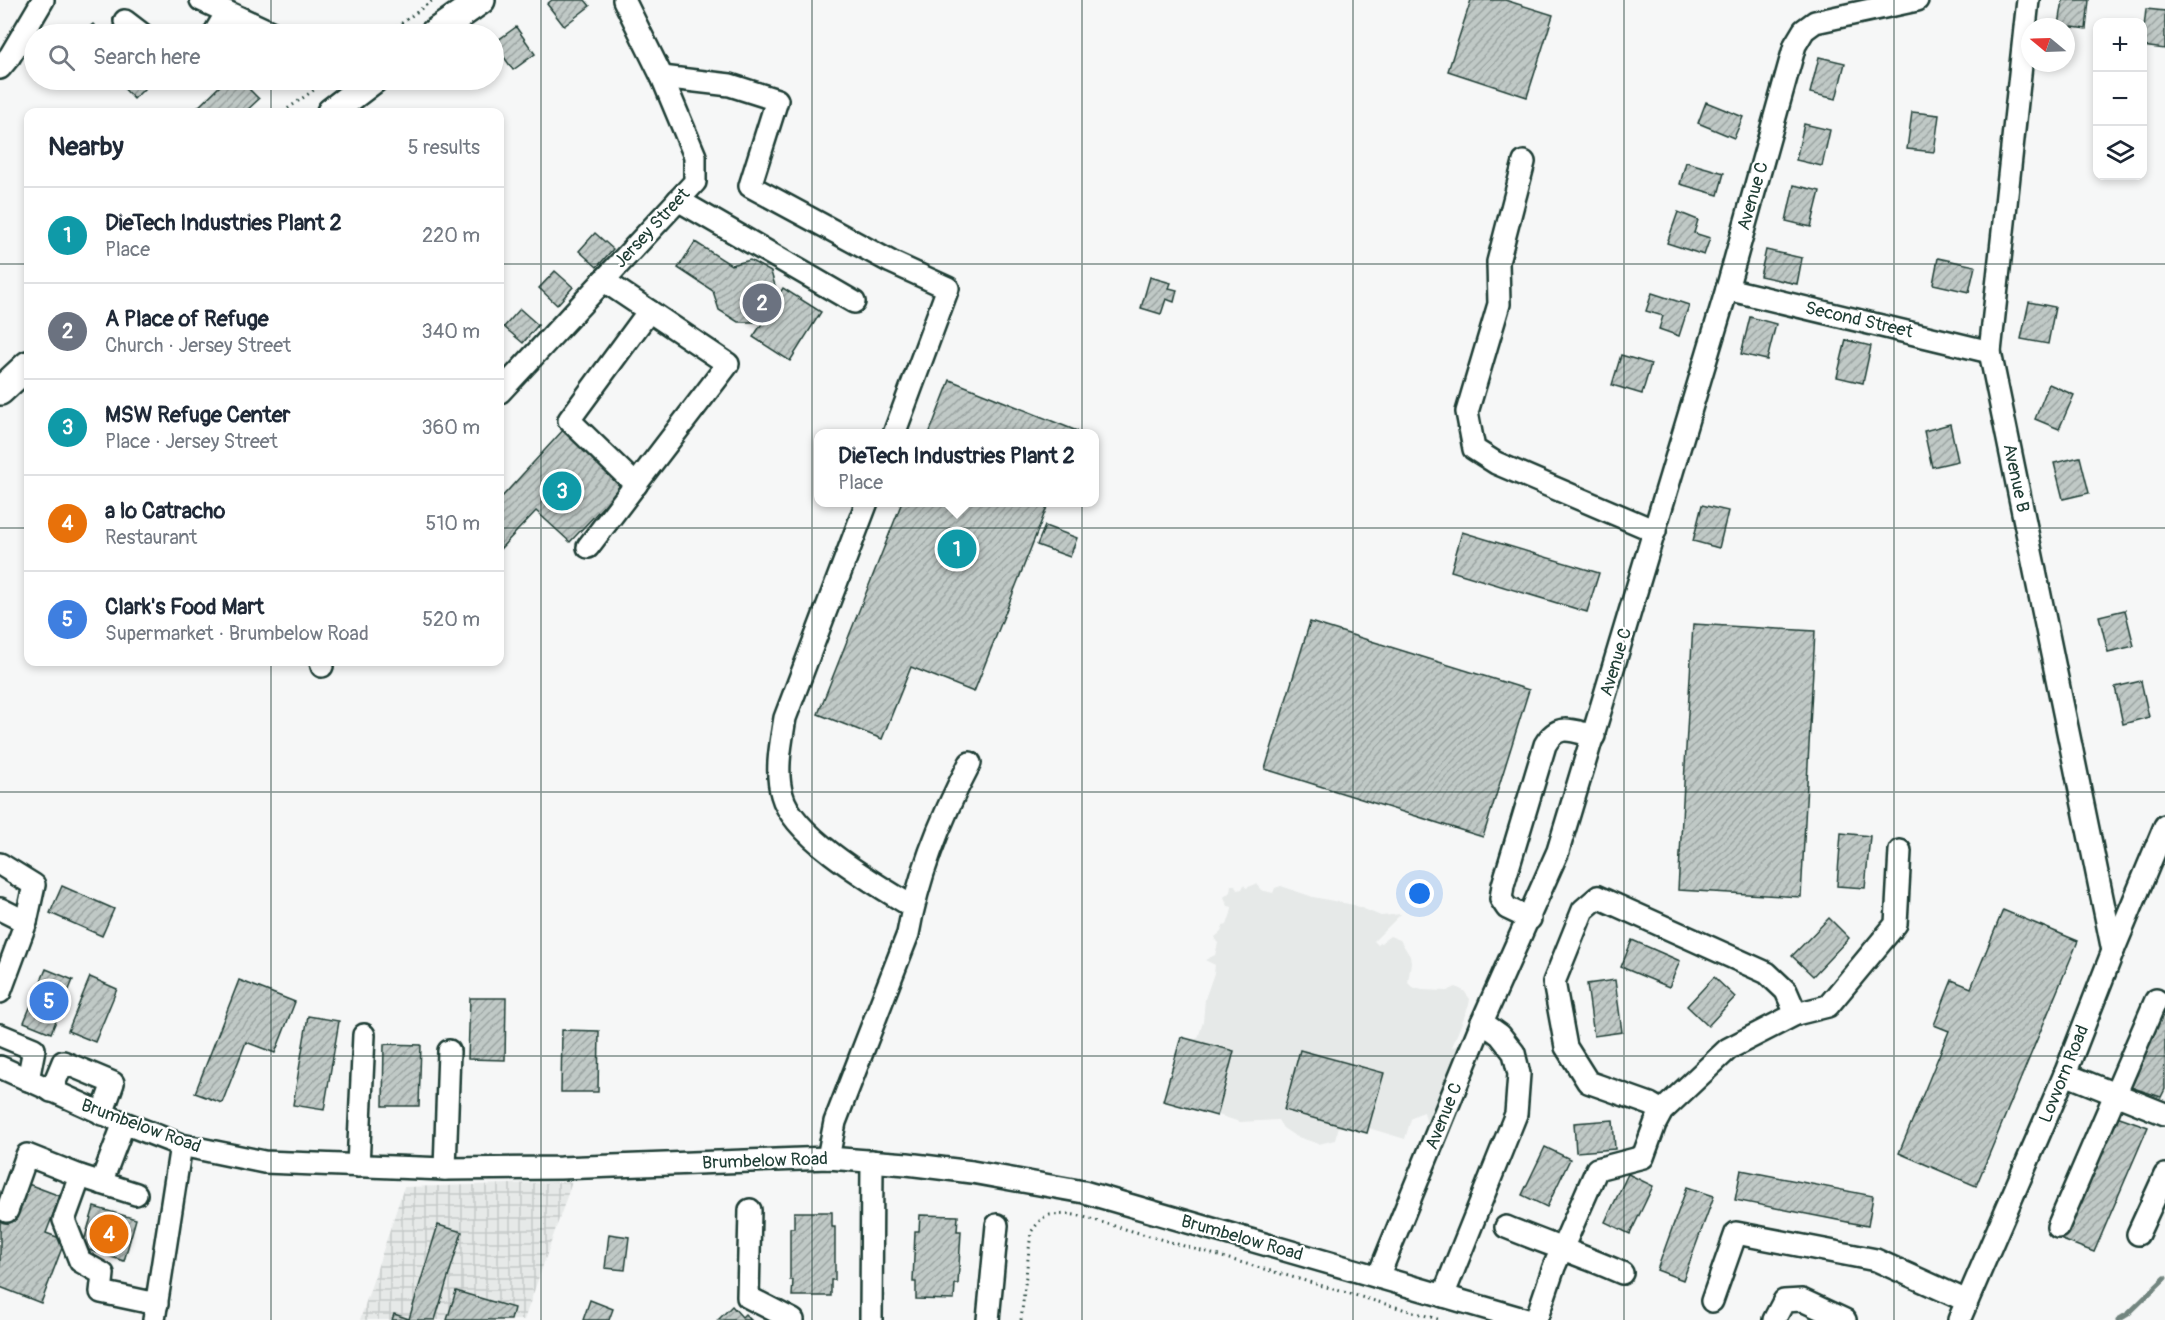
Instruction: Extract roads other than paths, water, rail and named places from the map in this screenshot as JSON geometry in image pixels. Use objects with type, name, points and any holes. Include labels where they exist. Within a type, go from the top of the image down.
[{"type":"main road","points":[[447,24],[481,0]]},
{"type":"main road","points":[[335,108],[354,90]]},
{"type":"main road","points":[[0,391],[24,369]]},
{"type":"street","points":[[29,24],[43,0]]},
{"type":"street","points":[[201,0],[253,24]]},
{"type":"street","name":"Jersey Street","points":[[504,388],[695,182],[695,156],[662,77],[624,0]]},
{"type":"street","name":"Avenue C","points":[[1378,1277],[1482,1022],[1530,919],[1558,851],[1727,289],[1795,45],[1804,30],[1815,22],[1917,0]]},
{"type":"street","name":"Avenue B","points":[[2028,0],[1990,352],[2113,951]]},
{"type":"street","points":[[220,24],[227,12]]},
{"type":"street","points":[[125,21],[129,24]]},
{"type":"street","points":[[0,68],[24,32]]},
{"type":"street","points":[[662,77],[730,85],[777,100],[750,186],[891,262],[948,288],[896,429]]},
{"type":"street","points":[[1524,162],[1498,262],[1499,304],[1467,412],[1474,449],[1496,463],[1655,531]]},
{"type":"street","points":[[678,200],[855,302]]},
{"type":"street","points":[[588,547],[728,364],[603,280]]},
{"type":"street","name":"Second Street","points":[[1727,289],[1990,352]]},
{"type":"street","points":[[636,485],[569,420],[649,311]]},
{"type":"street","points":[[865,507],[784,718],[779,754],[782,796],[801,828],[861,876],[913,907]]},
{"type":"street","points":[[1530,919],[1507,908],[1501,898],[1545,745],[1551,734],[1561,729],[1594,736]]},
{"type":"street","points":[[828,1158],[835,1122],[908,934],[913,907],[950,801],[970,763]]},
{"type":"street","name":"Lovvorn Road","points":[[1963,1311],[2065,1074],[2113,951],[2163,834]]},
{"type":"street","points":[[1536,1320],[1563,1248],[1597,1169],[1643,1157],[1662,1111],[1728,1049],[1796,1014],[1828,1006],[1896,924],[1900,851]]},
{"type":"street","points":[[0,864],[34,885],[26,922],[0,992]]},
{"type":"street","points":[[1662,1111],[1650,1104],[1587,1082],[1566,1047],[1554,982],[1583,910],[1598,897],[1767,972],[1786,990],[1796,1014]]},
{"type":"street","points":[[0,909],[26,922]]},
{"type":"street","points":[[2058,1227],[2156,1000]]},
{"type":"street","points":[[1443,1296],[1516,1114],[1519,1074],[1514,1053],[1500,1035],[1482,1022]]},
{"type":"street","points":[[0,1035],[34,1049],[28,1080]]},
{"type":"street","points":[[358,1166],[364,1035]]},
{"type":"street","points":[[445,1169],[449,1051]]},
{"type":"street","points":[[51,1091],[63,1062],[113,1083],[102,1114]]},
{"type":"street","name":"Brumbelow Road","points":[[0,1067],[102,1114],[181,1144],[264,1162],[445,1169],[560,1168],[828,1158],[972,1172],[1084,1192],[1527,1320]]},
{"type":"street","points":[[2065,1074],[2165,1114]]},
{"type":"street","points":[[101,1183],[124,1123]]},
{"type":"street","points":[[80,1176],[64,1220],[80,1261],[103,1274],[101,1292],[156,1312],[181,1144]]},
{"type":"street","points":[[7,1211],[27,1155],[80,1176],[136,1194]]},
{"type":"street","points":[[871,1320],[872,1161]]},
{"type":"street","points":[[2138,1234],[2165,1175]]},
{"type":"street","points":[[750,1210],[748,1297],[793,1320]]},
{"type":"street","points":[[987,1320],[997,1226]]},
{"type":"street","points":[[1506,1227],[1622,1273]]},
{"type":"street","points":[[1712,1301],[1736,1233],[1876,1260],[1963,1311]]},
{"type":"street","points":[[1774,1320],[1784,1301],[1802,1300],[1845,1320]]},
{"type":"waterway","points":[[2118,1320],[2128,1314],[2165,1278]]},
{"type":"place","name":"A Place of Refuge","points":[[762,303]]},
{"type":"place","name":"MSW Refuge Center","points":[[562,491]]},
{"type":"place","name":"DieTech Industries Plant 2","points":[[957,549]]},
{"type":"place","name":"Clark's Food Mart","points":[[49,1001]]},
{"type":"place","name":"a lo Catracho","points":[[109,1234]]}]
